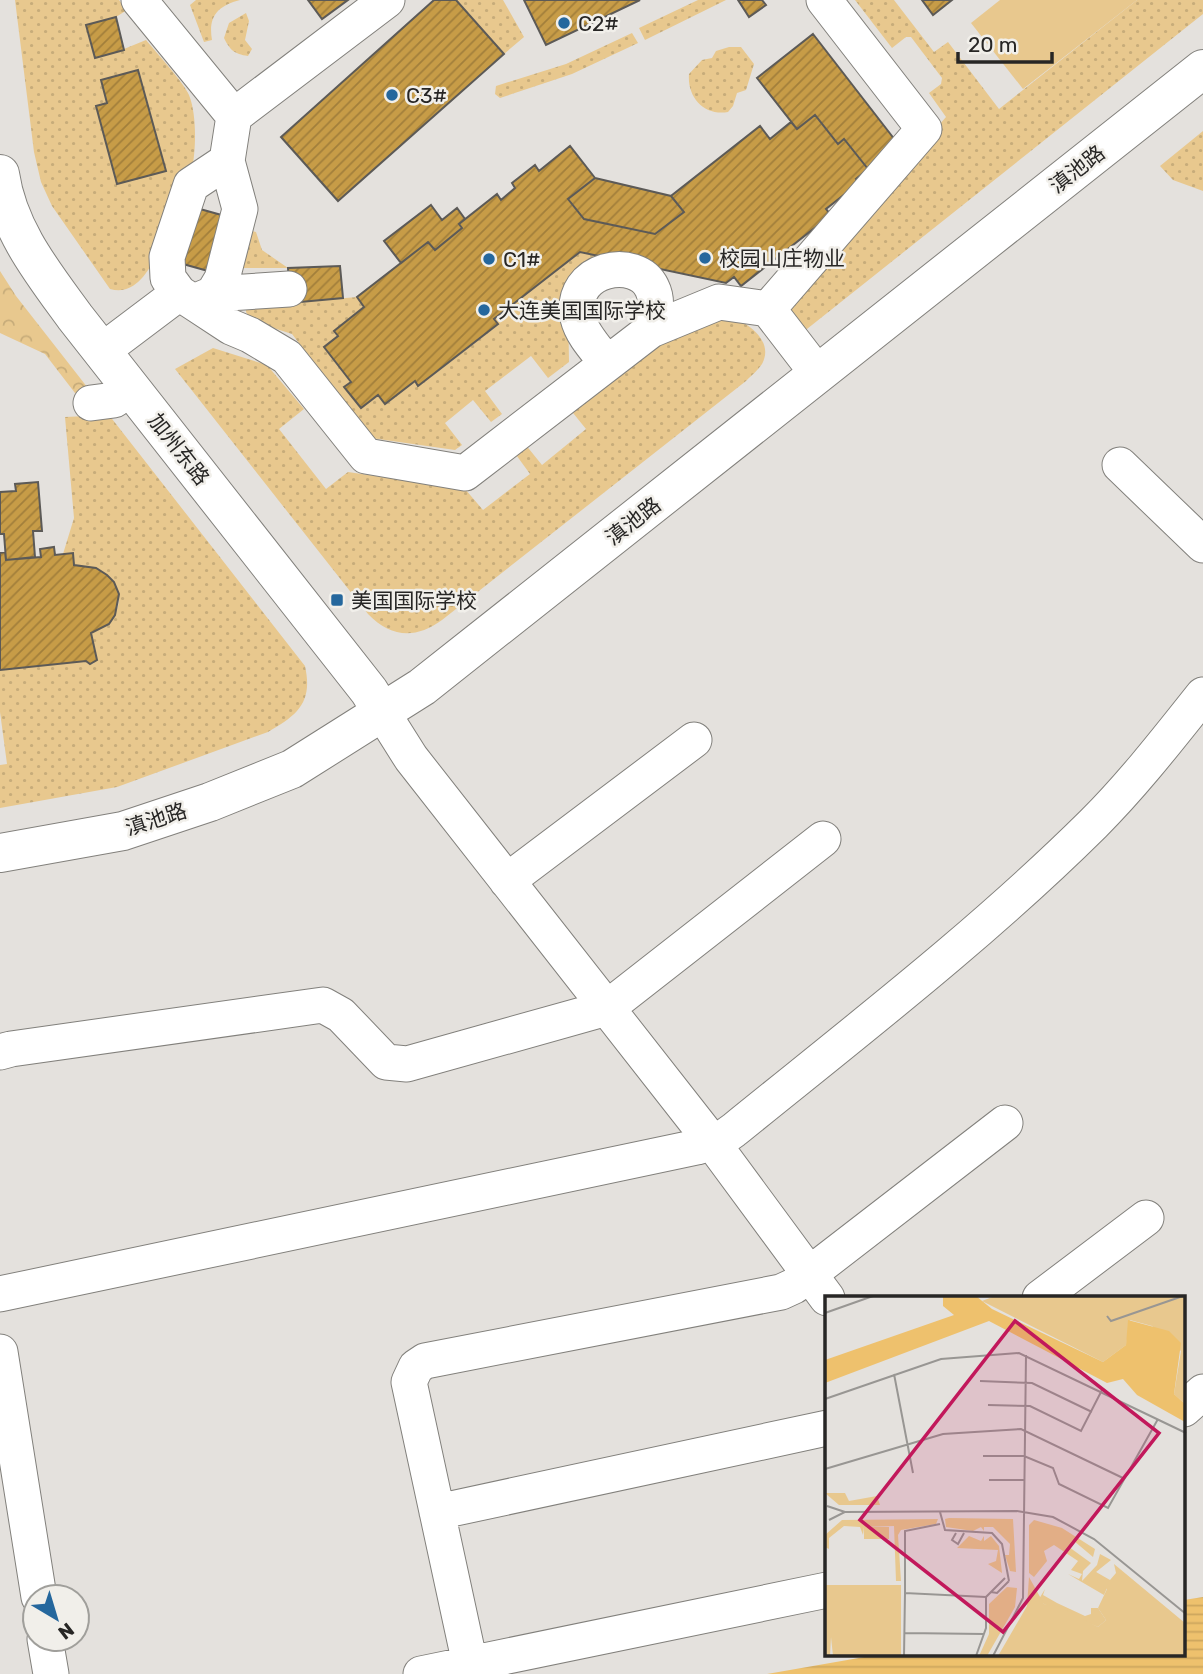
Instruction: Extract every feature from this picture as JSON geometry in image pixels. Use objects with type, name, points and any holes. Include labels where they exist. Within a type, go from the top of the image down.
[{"type":"street","points":[[139,0],[234,116]]},
{"type":"street","points":[[102,351],[222,279],[240,209],[227,161],[234,116],[387,0]]},
{"type":"street","points":[[768,309],[924,130],[824,0]]},
{"type":"street","name":"滇池路","points":[[0,853],[123,831],[210,802],[292,769],[422,687],[1203,69]]},
{"type":"street","points":[[227,161],[191,186],[167,257],[168,278],[195,296],[231,327],[287,357],[366,456],[465,473],[651,330],[719,302],[768,309],[818,374]]},
{"type":"street","name":"加州东路","points":[[0,174],[2,191],[14,225],[35,262],[360,680],[382,712]]},
{"type":"street","points":[[607,363],[582,329],[578,318],[581,294],[593,275],[617,270],[642,276],[651,285],[656,309],[651,330]]},
{"type":"street","points":[[195,296],[289,289]]},
{"type":"street","points":[[91,402],[114,400],[131,387]]},
{"type":"street","points":[[1120,465],[1203,545]]},
{"type":"street","points":[[0,1294],[712,1142],[734,1130],[969,940],[1124,791],[1203,695]]},
{"type":"street","points":[[382,712],[411,758],[712,1142],[818,1286]]},
{"type":"street","points":[[507,881],[694,740]]},
{"type":"street","points":[[0,1052],[323,1005],[341,1015],[386,1062],[407,1064],[607,1008],[823,839]]},
{"type":"street","points":[[470,1664],[409,1382],[416,1367],[425,1361],[781,1292],[794,1286],[818,1286],[1005,1123]]},
{"type":"street","points":[[1043,1296],[1146,1219]]},
{"type":"street","points":[[0,1352],[37,1583]]},
{"type":"street","points":[[1186,1407],[1203,1392]]},
{"type":"street","points":[[437,1512],[825,1428]]},
{"type":"street","points":[[421,1674],[825,1590]]},
{"type":"street","points":[[48,1653],[51,1674]]},
{"type":"green space","points":[[15,0],[119,0],[127,10],[116,17],[124,49],[146,40],[189,95],[195,132],[190,176],[151,265],[143,277],[123,290],[110,289],[52,206],[41,182],[34,152]]},
{"type":"green space","points":[[196,0],[240,0],[220,9],[211,25],[212,40],[204,42],[190,5]]},
{"type":"green space","points":[[456,0],[503,0],[524,37],[504,54]]},
{"type":"green space","points":[[698,0],[726,0],[645,40],[639,28]]},
{"type":"green space","points":[[855,0],[894,0],[934,52],[948,42],[999,109],[1137,0],[1203,0],[1203,14],[807,329],[800,328],[790,320],[789,296],[946,117],[929,93],[941,84],[942,78],[911,37],[906,37],[892,48]]},
{"type":"green space","points":[[1000,0],[1137,0],[1023,89],[971,23]]},
{"type":"green space","points":[[246,13],[249,21],[245,40],[252,49],[248,56],[233,51],[224,38],[229,23]]},
{"type":"green space","points":[[632,33],[638,43],[572,74],[500,98],[495,94],[496,86],[566,64]]},
{"type":"green space","points":[[741,47],[754,64],[746,90],[737,93],[728,112],[712,111],[694,97],[689,74],[702,60],[712,58],[716,51]]},
{"type":"green space","points":[[1203,131],[1203,191],[1173,180],[1160,166]]},
{"type":"green space","points":[[244,229],[256,232],[262,250],[288,268],[238,268]]},
{"type":"green space","points":[[580,252],[597,255],[595,265],[568,302],[569,362],[548,378],[531,356],[485,391],[502,414],[491,422],[473,400],[445,423],[462,445],[455,450],[371,438],[292,334],[252,321],[246,312],[246,304],[357,297],[364,307],[334,331],[338,336],[351,382],[344,387],[361,408],[378,395],[415,381],[419,386],[498,325],[494,319]]},
{"type":"green space","points":[[0,271],[16,296],[91,392],[75,393],[45,354],[0,333]]},
{"type":"green space","points":[[726,315],[750,327],[762,340],[765,355],[762,364],[754,373],[442,620],[413,633],[386,628],[368,614],[175,369],[213,348],[267,365],[304,409],[279,429],[326,489],[348,472],[465,489],[483,510],[530,474],[514,452],[525,444],[542,465],[586,429],[569,408],[642,351]]},
{"type":"green space","points":[[109,415],[305,666],[305,698],[288,720],[268,732],[117,787],[0,808],[0,765],[7,764],[0,712],[0,670],[86,661],[93,664],[97,657],[91,633],[106,624],[115,614],[119,603],[118,591],[103,573],[90,567],[74,565],[72,553],[63,554],[74,518],[65,417]]},
{"type":"shaded area","points":[[1203,1597],[1203,1674],[767,1674],[870,1656],[1186,1656],[1186,1600]]},
{"type":"building","points":[[308,0],[348,0],[322,19]]},
{"type":"building","name":"C3#","points":[[434,0],[456,0],[504,54],[338,201],[281,137]]},
{"type":"building","name":"C2#","points":[[524,0],[640,0],[546,45]]},
{"type":"building","points":[[738,0],[762,0],[766,5],[749,17]]},
{"type":"building","points":[[922,0],[952,0],[933,15]]},
{"type":"building","points":[[116,17],[124,50],[95,58],[86,25]]},
{"type":"building","points":[[813,34],[902,149],[859,183],[856,179],[868,169],[844,139],[838,144],[815,115],[797,129],[757,78]]},
{"type":"building","points":[[138,70],[166,171],[117,184],[96,106],[107,103],[101,80]]},
{"type":"building","name":"C1#","points":[[815,115],[838,144],[844,139],[868,169],[856,179],[859,183],[826,209],[831,215],[741,286],[734,277],[726,283],[580,252],[494,319],[498,324],[418,386],[415,381],[385,404],[378,395],[361,408],[344,387],[351,382],[324,347],[338,336],[334,331],[364,307],[357,297],[428,242],[435,250],[462,228],[459,224],[497,194],[501,200],[515,188],[512,183],[535,165],[539,171],[570,146],[595,178],[568,199],[584,219],[655,234],[684,212],[671,196],[760,126],[770,139],[791,122],[797,129]]},
{"type":"building","points":[[595,178],[671,196],[684,212],[655,234],[584,219],[568,199]]},
{"type":"building","points":[[431,205],[442,220],[457,208],[465,219],[459,224],[462,228],[435,250],[428,242],[401,263],[384,241]]},
{"type":"building","points":[[200,209],[225,216],[208,271],[183,264]]},
{"type":"building","points":[[340,266],[343,298],[290,303],[288,268]]},
{"type":"building","points":[[38,482],[42,531],[33,531],[35,557],[6,560],[4,534],[0,534],[0,492],[16,491],[15,484]]},
{"type":"building","points":[[54,547],[55,555],[73,553],[74,565],[96,568],[107,575],[114,582],[119,594],[115,615],[109,624],[91,633],[97,660],[90,664],[86,661],[0,670],[0,553],[5,552],[6,560],[41,557],[40,549]]},
{"type":"place","name":"C2#","points":[[564,23]]},
{"type":"place","name":"C3#","points":[[392,95]]},
{"type":"place","name":"校园山庄物业","points":[[705,258]]},
{"type":"place","name":"C1#","points":[[489,259]]},
{"type":"place","name":"大连美国国际学校","points":[[484,310]]},
{"type":"place","name":"美国国际学校","points":[[337,600]]}]
